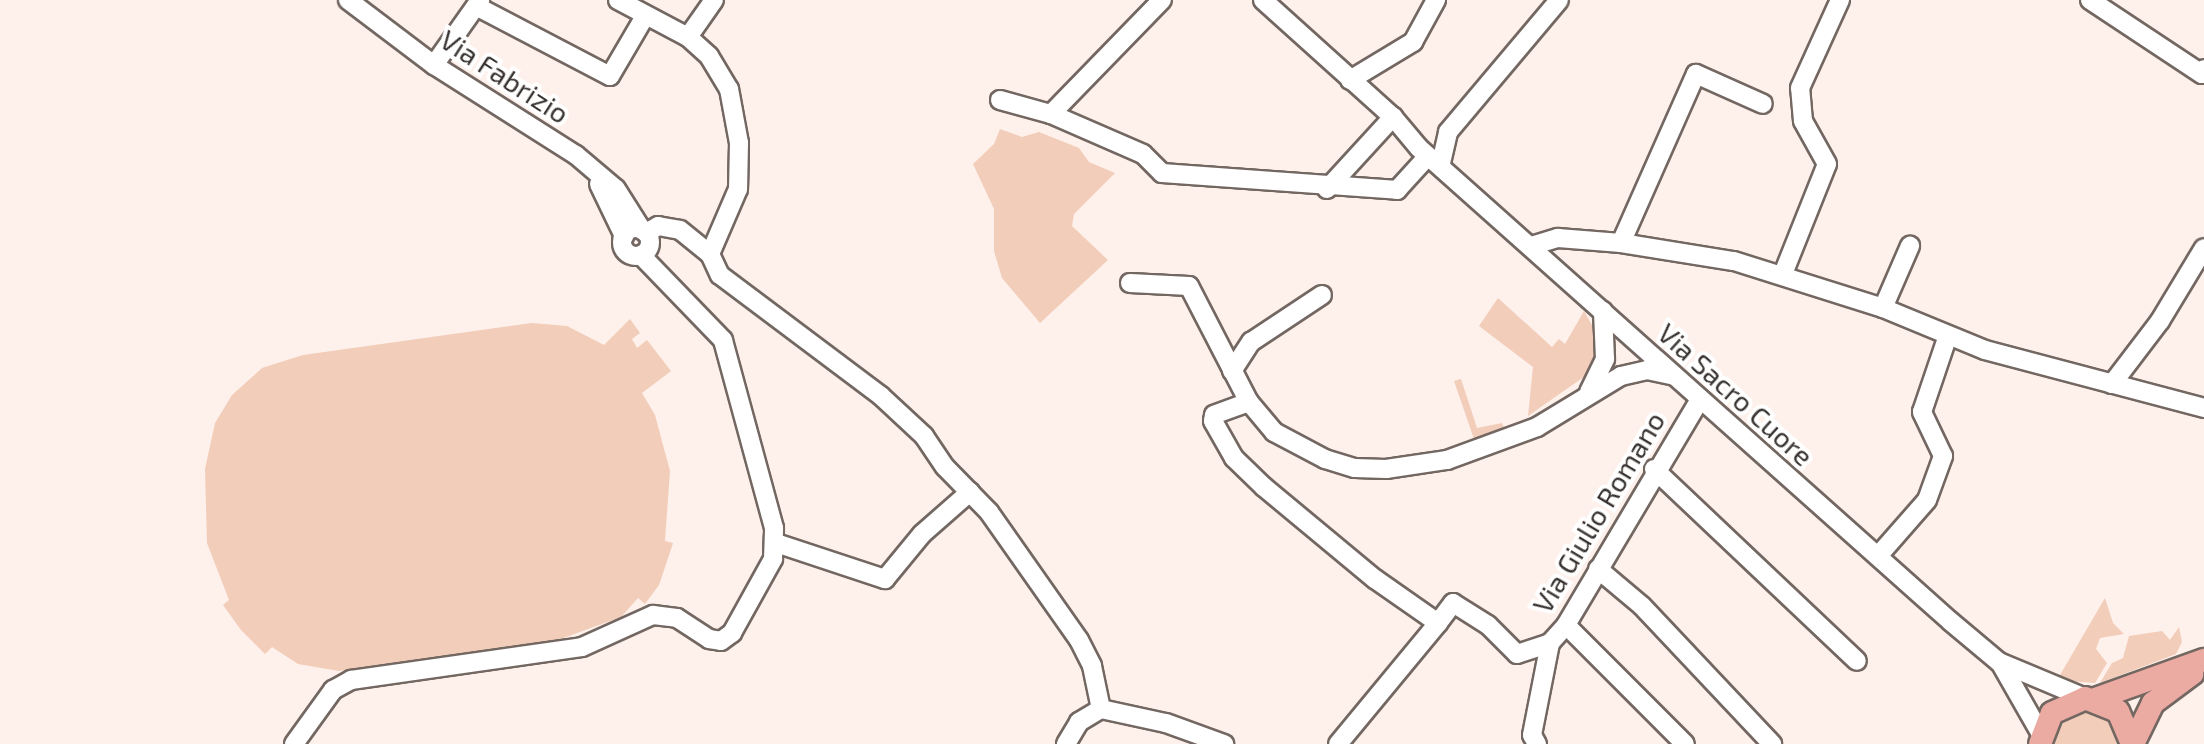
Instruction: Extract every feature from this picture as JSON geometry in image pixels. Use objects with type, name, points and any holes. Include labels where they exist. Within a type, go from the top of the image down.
[{"type":"main road","points":[[2040,739],[2052,713],[2204,663]]},
{"type":"main road","points":[[2133,744],[2153,703],[2204,663]]},
{"type":"main road","points":[[2090,699],[2118,711],[2133,744]]},
{"type":"street","name":"Via Fabrizio","points":[[348,0],[434,65],[576,155],[591,171],[616,189],[644,240]]},
{"type":"street","points":[[618,0],[688,37],[709,56],[729,89],[739,143],[738,189],[710,254]]},
{"type":"street","points":[[688,37],[714,0]]},
{"type":"street","points":[[1051,114],[1162,0]]},
{"type":"street","points":[[1263,0],[1393,117],[1411,137],[1426,139],[1448,132]]},
{"type":"street","points":[[1350,80],[1413,42],[1436,0]]},
{"type":"street","points":[[1000,100],[1051,114],[1143,154],[1162,173],[1327,189],[1397,190],[1434,160],[1448,132],[1559,0]]},
{"type":"street","points":[[1783,274],[1827,164],[1799,112],[1800,88],[1840,0]]},
{"type":"street","points":[[2090,0],[2202,74],[2204,69]]},
{"type":"street","points":[[434,65],[478,3],[610,76],[645,16]]},
{"type":"street","points":[[1621,243],[1696,74],[1763,104]]},
{"type":"street","points":[[1327,189],[1393,117]]},
{"type":"street","name":"Via Sacro Cuore","points":[[1411,137],[1671,375],[1999,662]]},
{"type":"street","points":[[591,171],[624,236],[626,252],[658,226],[680,230],[710,254],[720,275],[737,293],[881,396],[924,436],[1025,560],[1079,640],[1092,666],[1101,709]]},
{"type":"street","points":[[1531,246],[1558,238],[1621,243],[1783,274],[1883,308],[1948,335],[2204,408]]},
{"type":"street","points":[[294,744],[333,690],[351,680],[582,647],[653,615],[677,618],[721,641],[732,633],[773,559],[776,543],[723,340],[685,297],[644,240]]},
{"type":"street","points":[[1883,308],[1910,246]]},
{"type":"street","points":[[2112,384],[2196,276],[2204,248]]},
{"type":"street","points":[[1130,283],[1189,286],[1249,402],[1274,432],[1299,447],[1355,468],[1386,469],[1447,460],[1501,443],[1621,376],[1647,370],[1671,375]]},
{"type":"street","points":[[1232,371],[1251,342],[1322,295]]},
{"type":"street","points":[[1584,397],[1605,359],[1603,311]]},
{"type":"street","points":[[1878,556],[1927,500],[1943,456],[1922,412],[1948,335]]},
{"type":"street","points":[[1605,359],[1635,342]]},
{"type":"street","points":[[1621,376],[1635,342]]},
{"type":"street","name":"Via Giulio Romano","points":[[1438,623],[1453,603],[1488,625],[1517,654],[1550,643],[1566,625],[1654,469],[1700,399]]},
{"type":"street","points":[[1249,402],[1214,415],[1215,427],[1234,458],[1300,520],[1438,623],[1338,744]]},
{"type":"street","points":[[1654,469],[1857,661]]},
{"type":"street","points":[[776,543],[885,579],[922,534],[970,492]]},
{"type":"street","points":[[1598,569],[1642,606],[1772,744]]},
{"type":"street","points":[[1566,625],[1685,744]]},
{"type":"street","points":[[1537,744],[1532,735],[1550,643]]},
{"type":"street","points":[[1999,662],[2090,699]]},
{"type":"street","points":[[1999,662],[2040,739]]},
{"type":"street","points":[[1066,744],[1079,722],[1101,709],[1166,723],[1224,744]]},
{"type":"shaded area","points":[[1000,129],[1022,137],[1039,132],[1079,148],[1089,162],[1115,173],[1074,214],[1072,226],[1108,260],[1040,323],[1002,278],[994,251],[994,209],[973,164],[994,144]]},
{"type":"shaded area","points":[[1498,298],[1552,347],[1559,339],[1565,344],[1584,311],[1597,334],[1596,359],[1588,374],[1528,416],[1533,367],[1479,326]]},
{"type":"shaded area","points":[[630,319],[640,333],[632,339],[637,348],[647,340],[671,371],[642,393],[655,415],[670,471],[665,541],[673,543],[659,585],[645,604],[638,598],[621,617],[558,640],[339,671],[298,664],[272,647],[265,654],[241,630],[223,605],[229,600],[207,543],[205,469],[215,423],[232,395],[262,368],[303,355],[532,323],[567,326],[604,345]]},
{"type":"shaded area","points":[[1461,379],[1477,428],[1502,423],[1505,430],[1474,439],[1454,381]]},
{"type":"shaded area","points":[[2105,598],[2113,623],[2124,634],[2100,638],[2096,649],[2107,663],[2095,683],[2068,681],[2060,675]]},
{"type":"shaded area","points":[[2179,627],[2182,642],[2176,654],[2100,683],[2112,663],[2123,658],[2129,636],[2162,631],[2170,640]]},
{"type":"shaded area","points":[[2080,709],[2105,715],[2122,744],[2049,744],[2058,721]]}]
